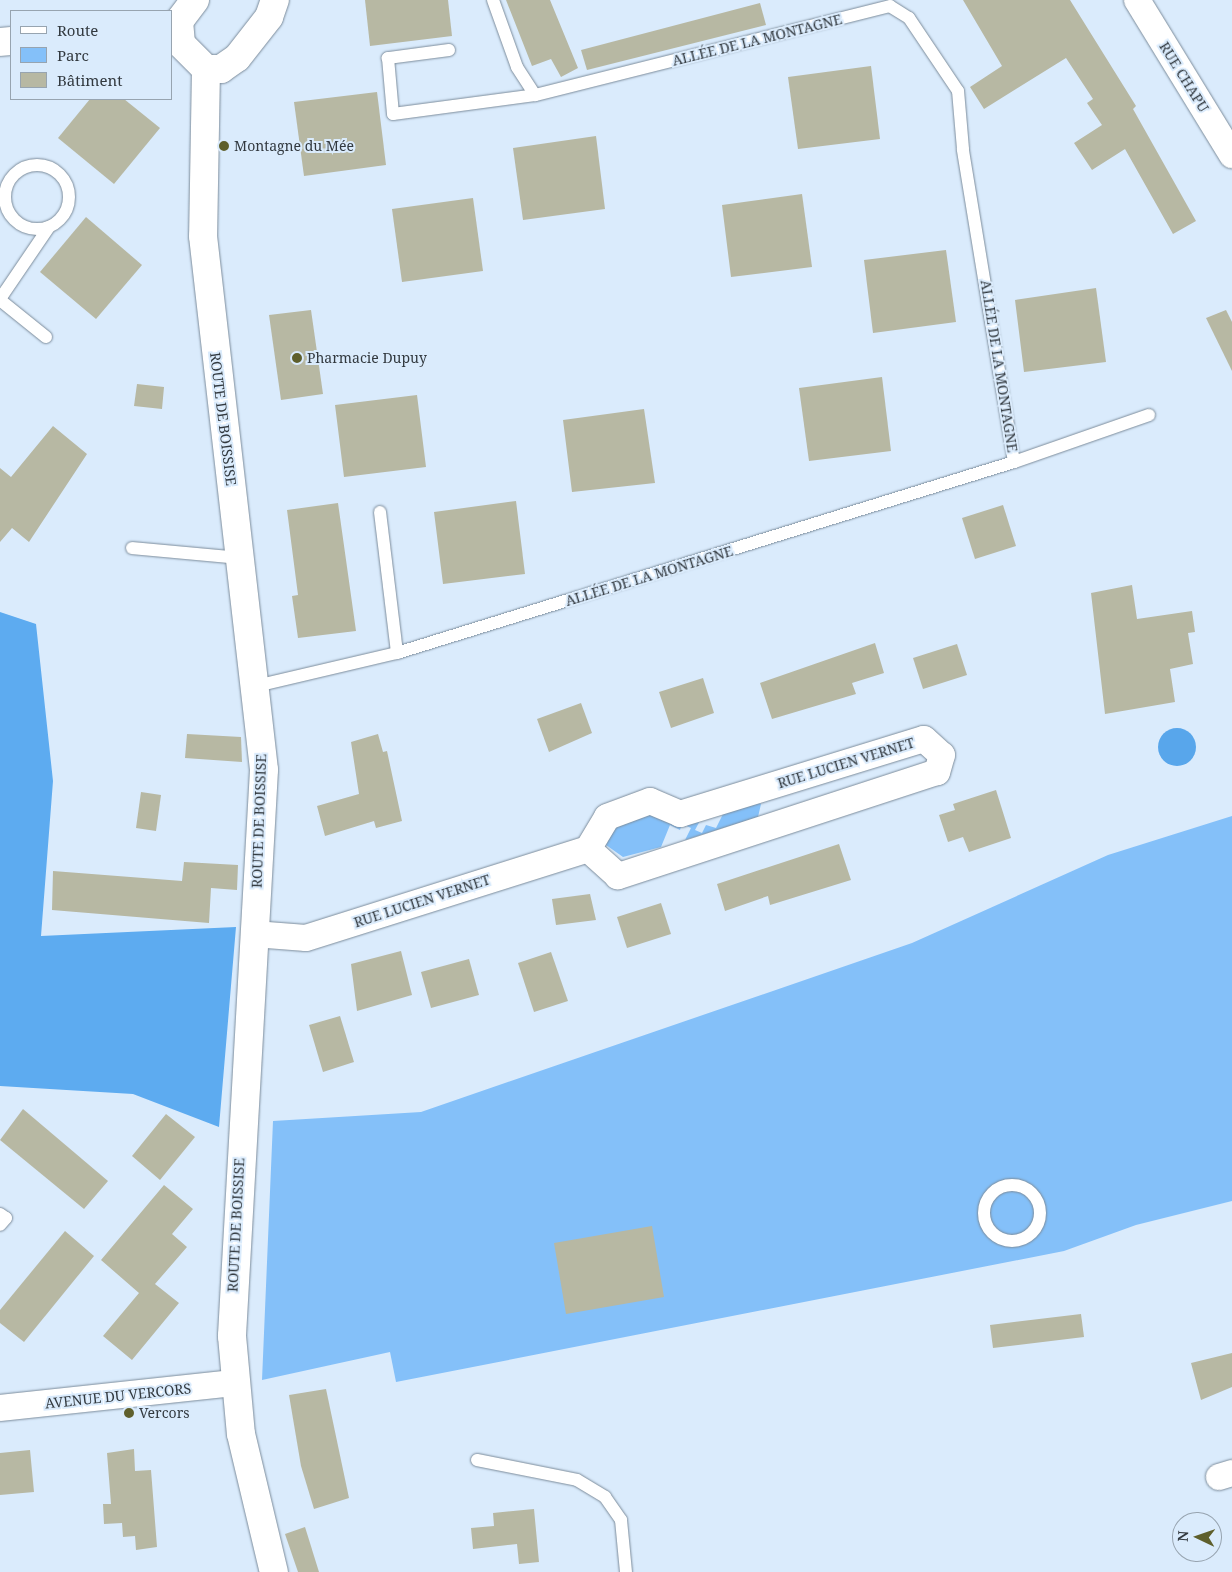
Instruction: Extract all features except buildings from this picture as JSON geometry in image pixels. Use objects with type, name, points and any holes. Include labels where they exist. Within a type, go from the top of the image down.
[{"type":"street","points":[[182,15],[181,44],[206,69],[221,69],[237,58],[269,17],[274,0]]},
{"type":"street","name":"RUE CHAPU","points":[[1137,0],[1232,155]]},
{"type":"street","name":"ROUTE DE BOISSISE","points":[[206,69],[203,236],[256,686],[264,770],[236,1210],[232,1336],[235,1384],[251,1491],[274,1572]]},
{"type":"street","name":"RUE LUCIEN VERNET","points":[[254,934],[306,938],[588,849],[607,817],[650,801],[680,814],[924,739],[942,755],[937,772],[618,876],[588,849]]},
{"type":"street","name":"AVENUE DU VERCORS","points":[[0,1408],[235,1384]]},
{"type":"lane","points":[[493,0],[517,67],[535,95]]},
{"type":"lane","name":"ALLÉE DE LA MONTAGNE","points":[[256,686],[397,653],[1014,462],[963,149],[958,91],[909,18],[890,6],[535,95],[393,114],[388,58],[449,50]]},
{"type":"lane","points":[[46,337],[0,300],[49,227],[66,212],[69,202],[65,180],[48,166],[26,167],[9,181],[5,212],[27,228],[49,227]]},
{"type":"lane","points":[[1014,462],[1149,415]]},
{"type":"lane","points":[[380,512],[397,653]]},
{"type":"lane","points":[[132,548],[240,558]]},
{"type":"lane","points":[[1014,1185],[1032,1193],[1040,1219],[1031,1233],[1008,1241],[987,1225],[986,1206],[996,1190],[1014,1185]]},
{"type":"lane","points":[[0,1214],[6,1218],[0,1225]]},
{"type":"lane","points":[[477,1460],[577,1480],[605,1497],[621,1520],[626,1572]]},
{"type":"green space","points":[[754,799],[761,804],[758,817],[685,840],[691,828],[682,824],[680,830],[670,825],[661,847],[623,857],[606,845],[618,820],[643,813],[703,815],[695,830],[702,833],[706,825],[716,828],[726,808]]},
{"type":"green space","points":[[1232,816],[1232,1201],[1136,1225],[1064,1251],[396,1382],[390,1352],[262,1380],[273,1121],[421,1112],[912,943],[1108,855]]},
{"type":"shaded area","points":[[0,612],[36,624],[53,781],[41,936],[236,927],[219,1127],[133,1094],[0,1086]]},
{"type":"shaded area","points":[[1177,728],[1190,734],[1196,747],[1190,760],[1177,766],[1164,760],[1158,747],[1164,734]]},
{"type":"place","name":"Montagne du Mée","points":[[224,146]]},
{"type":"place","name":"Pharmacie Dupuy","points":[[297,358]]},
{"type":"place","name":"Vercors","points":[[129,1413]]}]
